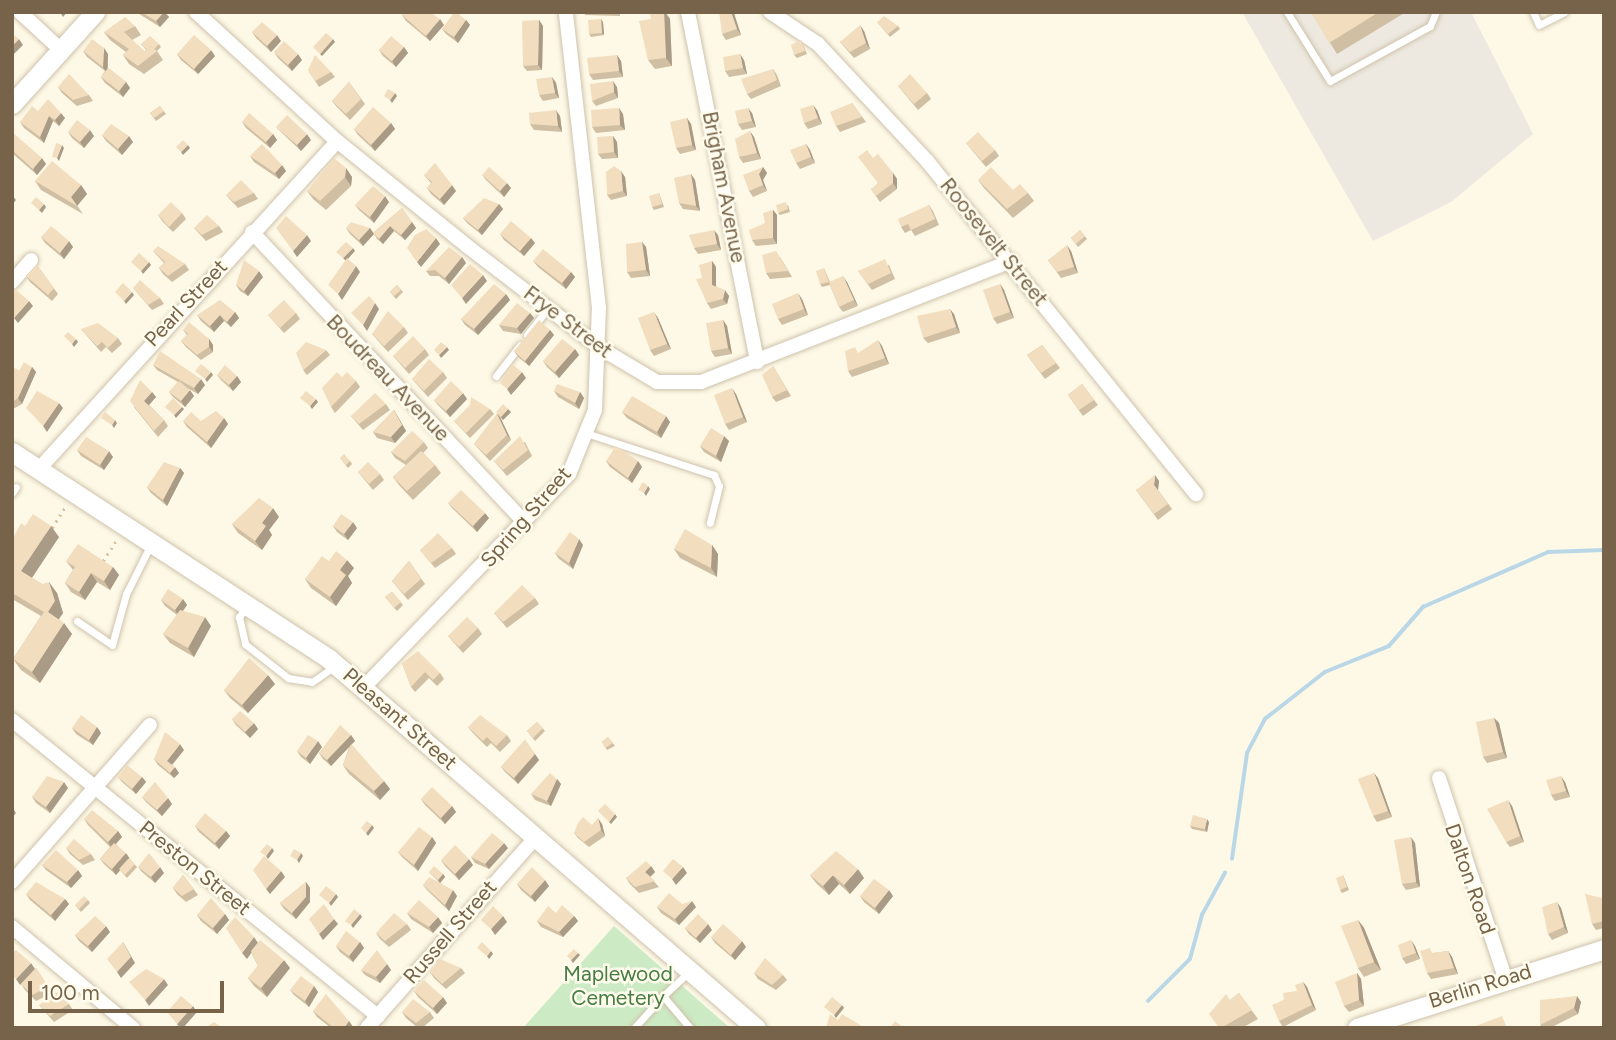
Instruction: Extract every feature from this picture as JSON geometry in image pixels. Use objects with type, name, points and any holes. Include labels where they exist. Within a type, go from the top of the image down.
[{"type":"street","points":[[20,12],[61,50]]},
{"type":"street","points":[[12,104],[95,12]]},
{"type":"street","name":"Frye Street","points":[[196,12],[337,141],[548,308],[600,348],[674,386],[757,362],[1012,261]]},
{"type":"street","name":"Spring Street","points":[[364,687],[525,523],[569,474],[586,433],[600,384],[600,348],[566,12]]},
{"type":"street","name":"Brigham Avenue","points":[[688,12],[757,362]]},
{"type":"street","name":"Roosevelt Street","points":[[770,12],[818,44],[1012,261],[1196,494]]},
{"type":"street","name":"Pearl Street","points":[[38,469],[251,232],[337,141]]},
{"type":"street","name":"Boudreau Avenue","points":[[251,232],[525,523]]},
{"type":"street","points":[[12,282],[31,260]]},
{"type":"street","name":"Pleasant Street","points":[[12,452],[250,603],[336,664],[688,974],[756,1028]]},
{"type":"street","name":"Preston Street","points":[[12,720],[378,1016]]},
{"type":"street","points":[[12,882],[150,725]]},
{"type":"street","name":"Dalton Road","points":[[1439,778],[1505,978]]},
{"type":"street","name":"Russell Street","points":[[367,1028],[535,838]]},
{"type":"street","points":[[12,927],[133,1028]]},
{"type":"street","name":"Berlin Road","points":[[1357,1028],[1505,978],[1604,949]]},
{"type":"lane","points":[[1287,12],[1330,81],[1430,26],[1436,12]]},
{"type":"lane","points":[[1533,12],[1539,25],[1564,12]]},
{"type":"lane","points":[[496,376],[548,308]]},
{"type":"lane","points":[[586,433],[714,475],[719,486],[710,523]]},
{"type":"lane","points":[[77,621],[112,645],[125,594],[152,542]]},
{"type":"lane","points":[[250,603],[239,617],[239,631],[288,678],[312,682],[327,677],[336,664]]},
{"type":"lane","points":[[634,1028],[663,996],[688,974]]},
{"type":"lane","points":[[663,996],[690,1028]]},
{"type":"path","points":[[52,528],[69,502]]},
{"type":"path","points":[[103,561],[120,535]]},
{"type":"shaded area","points":[[1242,12],[1471,12],[1533,134],[1451,202],[1373,241]]},
{"type":"green space","name":"Maplewood Cemetery","points":[[614,926],[730,1028],[523,1028]]},
{"type":"building","points":[[141,12],[164,12],[156,21]]},
{"type":"building","points":[[404,12],[430,12],[440,19],[426,36],[402,15]]},
{"type":"building","points":[[454,12],[466,20],[454,37],[442,29]]},
{"type":"building","points":[[664,12],[666,58],[648,60],[639,21],[651,19],[650,13]]},
{"type":"building","points":[[719,12],[731,12],[737,29],[722,34]]},
{"type":"building","points":[[1311,12],[1379,12],[1329,43]]},
{"type":"building","points":[[884,16],[898,26],[888,34],[877,22]]},
{"type":"building","points":[[125,17],[135,26],[124,32],[145,52],[151,46],[157,51],[138,66],[123,55],[129,49],[104,32]]},
{"type":"building","points":[[601,19],[602,33],[589,34],[588,20]]},
{"type":"building","points":[[539,20],[538,65],[523,66],[522,21]]},
{"type":"building","points":[[262,22],[277,35],[267,46],[252,32]]},
{"type":"building","points":[[860,25],[866,43],[850,52],[840,42]]},
{"type":"building","points":[[326,33],[333,39],[320,54],[313,47]]},
{"type":"building","points":[[12,34],[19,39],[12,46]]},
{"type":"building","points":[[194,35],[211,50],[194,69],[177,54]]},
{"type":"building","points":[[150,36],[159,44],[154,49],[151,46],[147,50],[141,44]]},
{"type":"building","points":[[391,36],[404,47],[392,61],[379,50]]},
{"type":"building","points":[[92,39],[104,48],[103,67],[83,51]]},
{"type":"building","points":[[801,40],[805,51],[794,55],[791,45]]},
{"type":"building","points":[[284,41],[298,54],[288,65],[274,52]]},
{"type":"building","points":[[740,54],[743,68],[725,71],[723,57]]},
{"type":"building","points":[[315,55],[331,72],[315,81],[308,70]]},
{"type":"building","points":[[617,55],[619,71],[589,74],[587,58]]},
{"type":"building","points":[[108,68],[126,82],[119,91],[101,77]]},
{"type":"building","points":[[773,69],[777,80],[747,94],[741,79]]},
{"type":"building","points":[[69,74],[89,95],[73,100],[58,87]]},
{"type":"building","points":[[910,74],[927,93],[914,104],[898,86]]},
{"type":"building","points":[[552,77],[555,93],[539,95],[536,79]]},
{"type":"building","points":[[613,81],[614,92],[592,101],[590,84]]},
{"type":"building","points":[[349,82],[361,99],[346,114],[332,101]]},
{"type":"building","points":[[388,89],[395,93],[390,100],[384,96]]},
{"type":"building","points":[[48,99],[61,113],[55,120],[49,116],[40,137],[20,122],[32,106],[38,111]]},
{"type":"building","points":[[852,103],[862,117],[836,126],[830,112]]},
{"type":"building","points":[[813,105],[818,118],[804,123],[800,109]]},
{"type":"building","points":[[160,106],[164,111],[154,118],[150,113]]},
{"type":"building","points":[[373,107],[391,123],[371,145],[354,129]]},
{"type":"building","points":[[619,108],[620,125],[592,127],[591,110]]},
{"type":"building","points":[[748,108],[752,121],[738,124],[735,111]]},
{"type":"building","points":[[556,110],[558,126],[530,124],[529,113]]},
{"type":"building","points":[[249,113],[273,134],[266,142],[242,122]]},
{"type":"building","points":[[287,115],[307,134],[297,145],[276,127]]},
{"type":"building","points":[[687,118],[692,145],[676,148],[670,122]]},
{"type":"building","points":[[77,120],[90,130],[80,142],[68,132]]},
{"type":"building","points":[[111,124],[129,136],[118,149],[102,135]]},
{"type":"building","points":[[750,131],[757,153],[739,157],[735,139]]},
{"type":"building","points":[[12,132],[42,158],[33,169],[12,150]]},
{"type":"building","points":[[978,132],[995,150],[982,161],[966,143]]},
{"type":"building","points":[[613,136],[614,152],[598,154],[597,137]]},
{"type":"building","points":[[183,140],[188,145],[181,152],[176,147]]},
{"type":"building","points":[[56,143],[62,145],[57,158],[52,157]]},
{"type":"building","points":[[262,144],[282,165],[275,173],[250,156]]},
{"type":"building","points":[[806,144],[811,157],[796,163],[790,150]]},
{"type":"building","points":[[867,150],[873,158],[878,154],[893,173],[893,183],[876,196],[871,189],[878,183],[858,157]]},
{"type":"building","points":[[334,158],[346,168],[345,177],[320,201],[307,191]]},
{"type":"building","points":[[52,161],[81,185],[71,197],[77,206],[35,181]]},
{"type":"building","points":[[435,163],[452,185],[440,199],[427,188],[432,182],[424,175]]},
{"type":"building","points":[[614,166],[621,171],[623,191],[607,195],[606,172]]},
{"type":"building","points":[[489,167],[507,183],[500,191],[482,175]]},
{"type":"building","points":[[763,167],[759,174],[763,185],[749,191],[743,175]]},
{"type":"building","points":[[991,167],[1013,190],[1020,184],[1028,193],[1007,209],[978,180]]},
{"type":"building","points":[[691,174],[696,206],[679,203],[674,178]]},
{"type":"building","points":[[241,180],[254,193],[234,202],[226,195]]},
{"type":"building","points":[[373,186],[385,196],[370,217],[355,205]]},
{"type":"building","points":[[659,193],[662,204],[652,207],[649,196]]},
{"type":"building","points":[[36,197],[44,204],[39,210],[31,203]]},
{"type":"building","points":[[484,198],[499,204],[478,230],[463,218]]},
{"type":"building","points":[[171,202],[182,213],[169,227],[158,215]]},
{"type":"building","points":[[786,202],[788,209],[778,213],[776,205]]},
{"type":"building","points":[[929,205],[935,219],[911,230],[908,224],[901,227],[898,219]]},
{"type":"building","points":[[402,208],[412,222],[401,235],[390,226],[379,239],[373,233]]},
{"type":"building","points":[[773,210],[773,238],[752,240],[749,230],[765,223],[763,213]]},
{"type":"building","points":[[207,215],[219,226],[202,235],[194,228]]},
{"type":"building","points":[[286,216],[307,235],[293,251],[276,228]]},
{"type":"building","points":[[511,221],[531,238],[520,251],[500,234]]},
{"type":"building","points":[[351,222],[370,228],[359,240],[346,228]]},
{"type":"building","points":[[51,226],[69,241],[60,253],[41,237]]},
{"type":"building","points":[[426,229],[436,238],[417,262],[407,248],[415,235]]},
{"type":"building","points":[[714,230],[717,244],[694,248],[689,235]]},
{"type":"building","points":[[1080,230],[1085,236],[1076,244],[1071,238]]},
{"type":"building","points":[[346,242],[353,248],[343,258],[336,252]]},
{"type":"building","points":[[642,242],[646,270],[627,272],[626,244]]},
{"type":"building","points":[[1067,245],[1074,267],[1057,272],[1048,260]]},
{"type":"building","points":[[158,246],[185,264],[168,276],[159,268],[165,262],[153,251]]},
{"type":"building","points":[[449,247],[462,257],[445,278],[435,270],[426,271]]},
{"type":"building","points":[[543,249],[571,272],[562,283],[533,261]]},
{"type":"building","points":[[776,251],[788,271],[766,273],[762,255]]},
{"type":"building","points":[[139,253],[149,262],[141,271],[131,262]]},
{"type":"building","points":[[347,258],[356,266],[338,294],[328,285]]},
{"type":"building","points":[[885,259],[891,273],[868,284],[858,271]]},
{"type":"building","points":[[244,260],[259,271],[244,291],[236,285]]},
{"type":"building","points":[[712,261],[712,285],[725,290],[723,299],[707,303],[696,279],[702,278],[699,265]]},
{"type":"building","points":[[470,264],[483,275],[462,298],[451,285]]},
{"type":"building","points":[[37,265],[54,288],[48,295],[26,276]]},
{"type":"building","points":[[824,268],[829,282],[820,284],[816,271]]},
{"type":"building","points":[[843,276],[854,300],[839,307],[829,282]]},
{"type":"building","points":[[140,280],[160,298],[148,305],[133,288]]},
{"type":"building","points":[[123,283],[132,292],[124,301],[115,292]]},
{"type":"building","points":[[494,284],[506,294],[474,329],[461,319]]},
{"type":"building","points":[[1000,284],[1010,312],[993,318],[983,290]]},
{"type":"building","points":[[397,285],[401,290],[394,296],[390,292]]},
{"type":"building","points":[[16,290],[29,301],[14,318],[12,294]]},
{"type":"building","points":[[798,293],[804,309],[778,319],[772,304]]},
{"type":"building","points":[[369,296],[375,303],[363,325],[351,313]]},
{"type":"building","points":[[220,300],[235,312],[227,322],[220,315],[210,326],[197,315]]},
{"type":"building","points":[[284,300],[296,313],[280,328],[268,315]]},
{"type":"building","points":[[517,303],[530,313],[517,328],[499,325]]},
{"type":"building","points":[[950,309],[956,327],[923,338],[917,316]]},
{"type":"building","points":[[388,311],[404,327],[384,346],[372,334]]},
{"type":"building","points":[[654,312],[667,344],[650,350],[638,318]]},
{"type":"building","points":[[539,320],[550,330],[525,361],[514,351]]},
{"type":"building","points":[[723,320],[728,348],[711,351],[706,323]]},
{"type":"building","points":[[189,322],[209,339],[209,347],[197,355],[181,341],[188,334],[183,330]]},
{"type":"building","points":[[98,323],[118,338],[108,348],[102,342],[97,346],[81,329]]},
{"type":"building","points":[[68,332],[76,339],[72,344],[64,336]]},
{"type":"building","points":[[413,336],[425,349],[405,368],[393,356]]},
{"type":"building","points":[[562,339],[575,349],[555,372],[543,361]]},
{"type":"building","points":[[878,340],[885,358],[848,371],[845,351],[855,347],[858,353]]},
{"type":"building","points":[[306,342],[326,350],[303,370],[296,353]]},
{"type":"building","points":[[441,342],[447,347],[439,355],[434,350]]},
{"type":"building","points":[[1042,345],[1056,363],[1041,373],[1027,355]]},
{"type":"building","points":[[160,351],[201,379],[194,388],[153,365]]},
{"type":"building","points":[[429,359],[443,372],[424,391],[412,379]]},
{"type":"building","points":[[24,362],[32,367],[18,398],[12,402],[12,367],[19,371]]},
{"type":"building","points":[[201,364],[211,372],[205,379],[195,371]]},
{"type":"building","points":[[512,364],[522,372],[507,389],[500,383]]},
{"type":"building","points":[[225,365],[237,376],[229,385],[217,375]]},
{"type":"building","points":[[773,366],[787,390],[772,397],[762,375]]},
{"type":"building","points":[[337,372],[342,377],[347,372],[356,381],[331,407],[322,388]]},
{"type":"building","points":[[140,380],[152,392],[144,401],[164,420],[154,431],[130,401]]},
{"type":"building","points":[[179,381],[190,390],[181,401],[169,392]]},
{"type":"building","points":[[451,381],[463,393],[446,411],[434,400]]},
{"type":"building","points":[[557,384],[580,392],[575,403],[554,391]]},
{"type":"building","points":[[1082,384],[1094,400],[1079,410],[1068,395]]},
{"type":"building","points":[[732,388],[743,417],[725,424],[714,395]]},
{"type":"building","points":[[37,391],[59,403],[43,426],[26,408]]},
{"type":"building","points":[[306,391],[316,399],[310,406],[300,398]]},
{"type":"building","points":[[375,393],[386,404],[359,424],[351,416]]},
{"type":"building","points":[[632,396],[666,416],[657,432],[622,412]]},
{"type":"building","points":[[471,397],[490,409],[466,433],[454,421],[470,405]]},
{"type":"building","points":[[173,398],[182,407],[174,415],[165,407]]},
{"type":"building","points":[[503,404],[508,409],[501,417],[496,412]]},
{"type":"building","points":[[394,410],[402,425],[391,437],[373,432]]},
{"type":"building","points":[[216,411],[224,418],[207,442],[183,421],[191,412],[201,421]]},
{"type":"building","points":[[105,412],[115,420],[112,425],[101,418]]},
{"type":"building","points":[[497,414],[507,435],[486,455],[474,444]]},
{"type":"building","points":[[711,428],[724,436],[716,456],[700,446]]},
{"type":"building","points":[[412,431],[424,442],[405,461],[391,452]]},
{"type":"building","points":[[520,436],[528,450],[503,470],[494,461]]},
{"type":"building","points":[[86,437],[109,451],[100,465],[77,450]]},
{"type":"building","points":[[616,446],[638,461],[628,478],[606,461]]},
{"type":"building","points":[[421,451],[435,465],[407,491],[393,477]]},
{"type":"building","points":[[344,454],[350,461],[346,465],[340,458]]},
{"type":"building","points":[[164,462],[180,468],[163,500],[147,487]]},
{"type":"building","points":[[368,462],[380,474],[369,484],[358,472]]},
{"type":"building","points":[[1155,475],[1154,485],[1168,504],[1154,514],[1136,490]]},
{"type":"building","points":[[643,482],[648,486],[644,493],[638,490]]},
{"type":"building","points":[[461,490],[485,513],[473,526],[448,503]]},
{"type":"building","points":[[259,498],[273,508],[262,523],[266,526],[255,541],[232,524]]},
{"type":"building","points":[[33,514],[51,526],[21,571],[42,584],[49,582],[55,601],[48,612],[64,623],[32,672],[13,659],[44,612],[12,593],[12,540],[21,523],[25,526]]},
{"type":"building","points":[[341,514],[353,522],[344,534],[333,526]]},
{"type":"building","points":[[685,529],[712,545],[711,568],[674,549]]},
{"type":"building","points":[[570,532],[579,539],[569,563],[555,553]]},
{"type":"building","points":[[438,533],[452,548],[431,563],[420,550]]},
{"type":"building","points":[[78,544],[113,567],[104,581],[91,573],[79,592],[65,583],[75,567],[66,561]]},
{"type":"building","points":[[336,551],[347,560],[340,570],[346,575],[330,597],[305,579],[322,556],[329,561]]},
{"type":"building","points":[[409,561],[421,579],[404,594],[392,581]]},
{"type":"building","points":[[522,585],[535,598],[503,622],[494,613]]},
{"type":"building","points":[[168,589],[183,599],[175,610],[161,600]]},
{"type":"building","points":[[392,592],[401,602],[394,608],[385,597]]},
{"type":"building","points":[[180,610],[205,617],[188,648],[163,634]]},
{"type":"building","points":[[467,617],[478,628],[459,647],[448,636]]},
{"type":"building","points":[[418,651],[440,673],[433,680],[425,672],[411,687],[402,663]]},
{"type":"building","points":[[249,658],[268,675],[242,705],[224,690]]},
{"type":"building","points":[[240,711],[254,723],[245,732],[232,719]]},
{"type":"building","points":[[81,715],[97,727],[89,740],[72,728]]},
{"type":"building","points":[[480,715],[507,735],[496,746],[487,737],[483,741],[468,727]]},
{"type":"building","points":[[1494,718],[1503,752],[1483,757],[1476,722]]},
{"type":"building","points":[[537,722],[543,728],[533,738],[527,731]]},
{"type":"building","points":[[340,725],[351,735],[327,760],[319,753]]},
{"type":"building","points":[[165,732],[180,744],[167,761],[175,767],[170,773],[154,759]]},
{"type":"building","points":[[308,735],[318,741],[306,758],[297,751]]},
{"type":"building","points":[[608,737],[613,743],[605,748],[602,742]]},
{"type":"building","points":[[525,740],[535,754],[514,778],[501,767]]},
{"type":"building","points":[[351,744],[384,781],[374,791],[343,765]]},
{"type":"building","points":[[127,765],[142,777],[132,789],[118,777]]},
{"type":"building","points":[[550,773],[557,779],[547,801],[531,794]]},
{"type":"building","points":[[1374,773],[1388,811],[1373,816],[1358,779]]},
{"type":"building","points":[[47,776],[64,782],[46,807],[32,797]]},
{"type":"building","points":[[1561,776],[1566,791],[1551,795],[1546,780]]},
{"type":"building","points":[[155,782],[168,798],[157,810],[142,797]]},
{"type":"building","points":[[432,787],[452,806],[441,818],[421,799]]},
{"type":"building","points":[[1508,800],[1520,836],[1506,842],[1487,809]]},
{"type":"building","points":[[605,804],[615,814],[609,822],[598,811]]},
{"type":"building","points":[[92,810],[118,831],[108,842],[84,819]]},
{"type":"building","points":[[205,813],[226,831],[215,843],[195,826]]},
{"type":"building","points":[[1193,815],[1207,819],[1205,829],[1190,826]]},
{"type":"building","points":[[583,817],[592,825],[598,818],[601,830],[584,842],[574,833]]},
{"type":"building","points":[[367,821],[372,825],[366,833],[361,828]]},
{"type":"building","points":[[419,827],[432,837],[414,865],[398,852]]},
{"type":"building","points":[[492,833],[504,843],[485,864],[471,857]]},
{"type":"building","points":[[1411,837],[1416,882],[1402,884],[1394,840]]},
{"type":"building","points":[[74,839],[91,854],[79,860],[66,848]]},
{"type":"building","points":[[114,843],[126,853],[112,869],[100,859]]},
{"type":"building","points":[[267,844],[272,848],[266,856],[260,852]]},
{"type":"building","points":[[455,845],[469,859],[455,874],[441,860]]},
{"type":"building","points":[[294,849],[301,853],[297,860],[290,856]]},
{"type":"building","points":[[56,850],[78,870],[67,882],[42,865]]},
{"type":"building","points":[[836,851],[858,869],[844,885],[833,875],[823,886],[810,875]]},
{"type":"building","points":[[149,853],[160,867],[151,877],[138,867]]},
{"type":"building","points":[[264,856],[281,871],[266,889],[253,870]]},
{"type":"building","points":[[129,858],[135,864],[125,875],[119,869]]},
{"type":"building","points":[[673,859],[683,867],[672,879],[663,871]]},
{"type":"building","points":[[646,861],[651,866],[645,872],[655,881],[635,887],[626,878]]},
{"type":"building","points":[[434,866],[443,874],[438,880],[429,872]]},
{"type":"building","points":[[532,867],[545,880],[531,896],[517,884]]},
{"type":"building","points":[[183,875],[194,889],[182,896],[173,888]]},
{"type":"building","points":[[1343,875],[1347,887],[1340,890],[1336,878]]},
{"type":"building","points":[[429,877],[453,890],[445,905],[423,885]]},
{"type":"building","points":[[874,879],[889,890],[875,908],[860,896]]},
{"type":"building","points":[[36,882],[65,899],[51,915],[26,894]]},
{"type":"building","points":[[306,882],[306,897],[292,913],[280,903]]},
{"type":"building","points":[[326,886],[336,894],[329,903],[319,895]]},
{"type":"building","points":[[669,893],[682,904],[692,901],[675,919],[657,907]]},
{"type":"building","points":[[1585,894],[1602,898],[1604,921],[1592,924]]},
{"type":"building","points":[[84,896],[88,900],[79,909],[75,905]]},
{"type":"building","points":[[211,898],[225,914],[213,928],[197,915]]},
{"type":"building","points":[[419,900],[438,917],[429,927],[407,913]]},
{"type":"building","points":[[1557,902],[1564,927],[1548,934],[1542,907]]},
{"type":"building","points":[[324,904],[334,919],[319,934],[309,919]]},
{"type":"building","points":[[562,905],[574,916],[559,932],[537,921],[548,906],[556,913]]},
{"type":"building","points":[[493,906],[503,916],[491,929],[481,920]]},
{"type":"building","points":[[354,909],[360,914],[351,925],[345,921]]},
{"type":"building","points":[[394,913],[407,924],[385,941],[376,933]]},
{"type":"building","points":[[698,914],[708,924],[696,938],[685,928]]},
{"type":"building","points":[[95,916],[106,926],[88,946],[75,935]]},
{"type":"building","points":[[235,917],[254,937],[242,953],[226,928]]},
{"type":"building","points":[[1358,920],[1374,962],[1358,968],[1341,926]]},
{"type":"building","points":[[723,924],[742,941],[731,955],[711,937]]},
{"type":"building","points":[[346,931],[360,942],[349,956],[336,946]]},
{"type":"building","points":[[260,940],[284,960],[261,988],[248,978],[258,966],[251,951]]},
{"type":"building","points":[[1411,940],[1416,953],[1402,958],[1398,945]]},
{"type":"building","points":[[123,942],[131,957],[117,972],[107,959]]},
{"type":"building","points":[[482,942],[491,951],[487,956],[477,948]]},
{"type":"building","points":[[1430,948],[1432,953],[1448,951],[1454,968],[1427,973],[1420,951]]},
{"type":"building","points":[[574,949],[578,953],[571,960],[567,956]]},
{"type":"building","points":[[16,950],[31,963],[16,979],[12,976],[12,952]]},
{"type":"building","points":[[377,950],[387,964],[376,977],[361,970]]},
{"type":"building","points":[[765,958],[783,975],[772,985],[754,973]]},
{"type":"building","points":[[440,959],[461,968],[442,984],[430,972]]},
{"type":"building","points":[[36,968],[48,987],[32,995],[21,984]]},
{"type":"building","points":[[146,969],[164,979],[145,1000],[129,982]]},
{"type":"building","points":[[1357,973],[1359,1000],[1344,1006],[1335,982]]},
{"type":"building","points":[[301,976],[314,986],[305,1001],[290,990]]},
{"type":"building","points":[[424,980],[443,997],[433,1008],[414,991]]},
{"type":"building","points":[[1303,982],[1312,1005],[1279,1021],[1272,1005],[1284,1000],[1283,993],[1297,991],[1295,985]]},
{"type":"building","points":[[57,992],[69,1004],[50,1016],[39,1005]]},
{"type":"building","points":[[1239,993],[1252,1010],[1219,1028],[1209,1014],[1226,994],[1230,1000]]},
{"type":"building","points":[[326,994],[349,1021],[344,1028],[334,1028],[313,1011]]},
{"type":"building","points":[[181,996],[193,1006],[177,1024],[167,1012]]},
{"type":"building","points":[[1577,996],[1574,1008],[1540,1025],[1540,1000]]},
{"type":"building","points":[[832,997],[842,1005],[834,1015],[824,1007]]},
{"type":"building","points":[[413,999],[430,1012],[416,1023],[402,1012]]},
{"type":"building","points":[[830,1014],[838,1020],[842,1014],[865,1028],[826,1028]]},
{"type":"building","points":[[1502,1016],[1507,1028],[1473,1028],[1473,1027]]},
{"type":"building","points":[[895,1021],[904,1028],[890,1028]]},
{"type":"building","points":[[214,1022],[223,1028],[205,1028]]},
{"type":"waterway","points":[[1232,859],[1247,753],[1265,719],[1325,672],[1389,646],[1423,607],[1548,552],[1604,550]]},
{"type":"waterway","points":[[1148,1001],[1190,959],[1202,915],[1225,873]]}]
